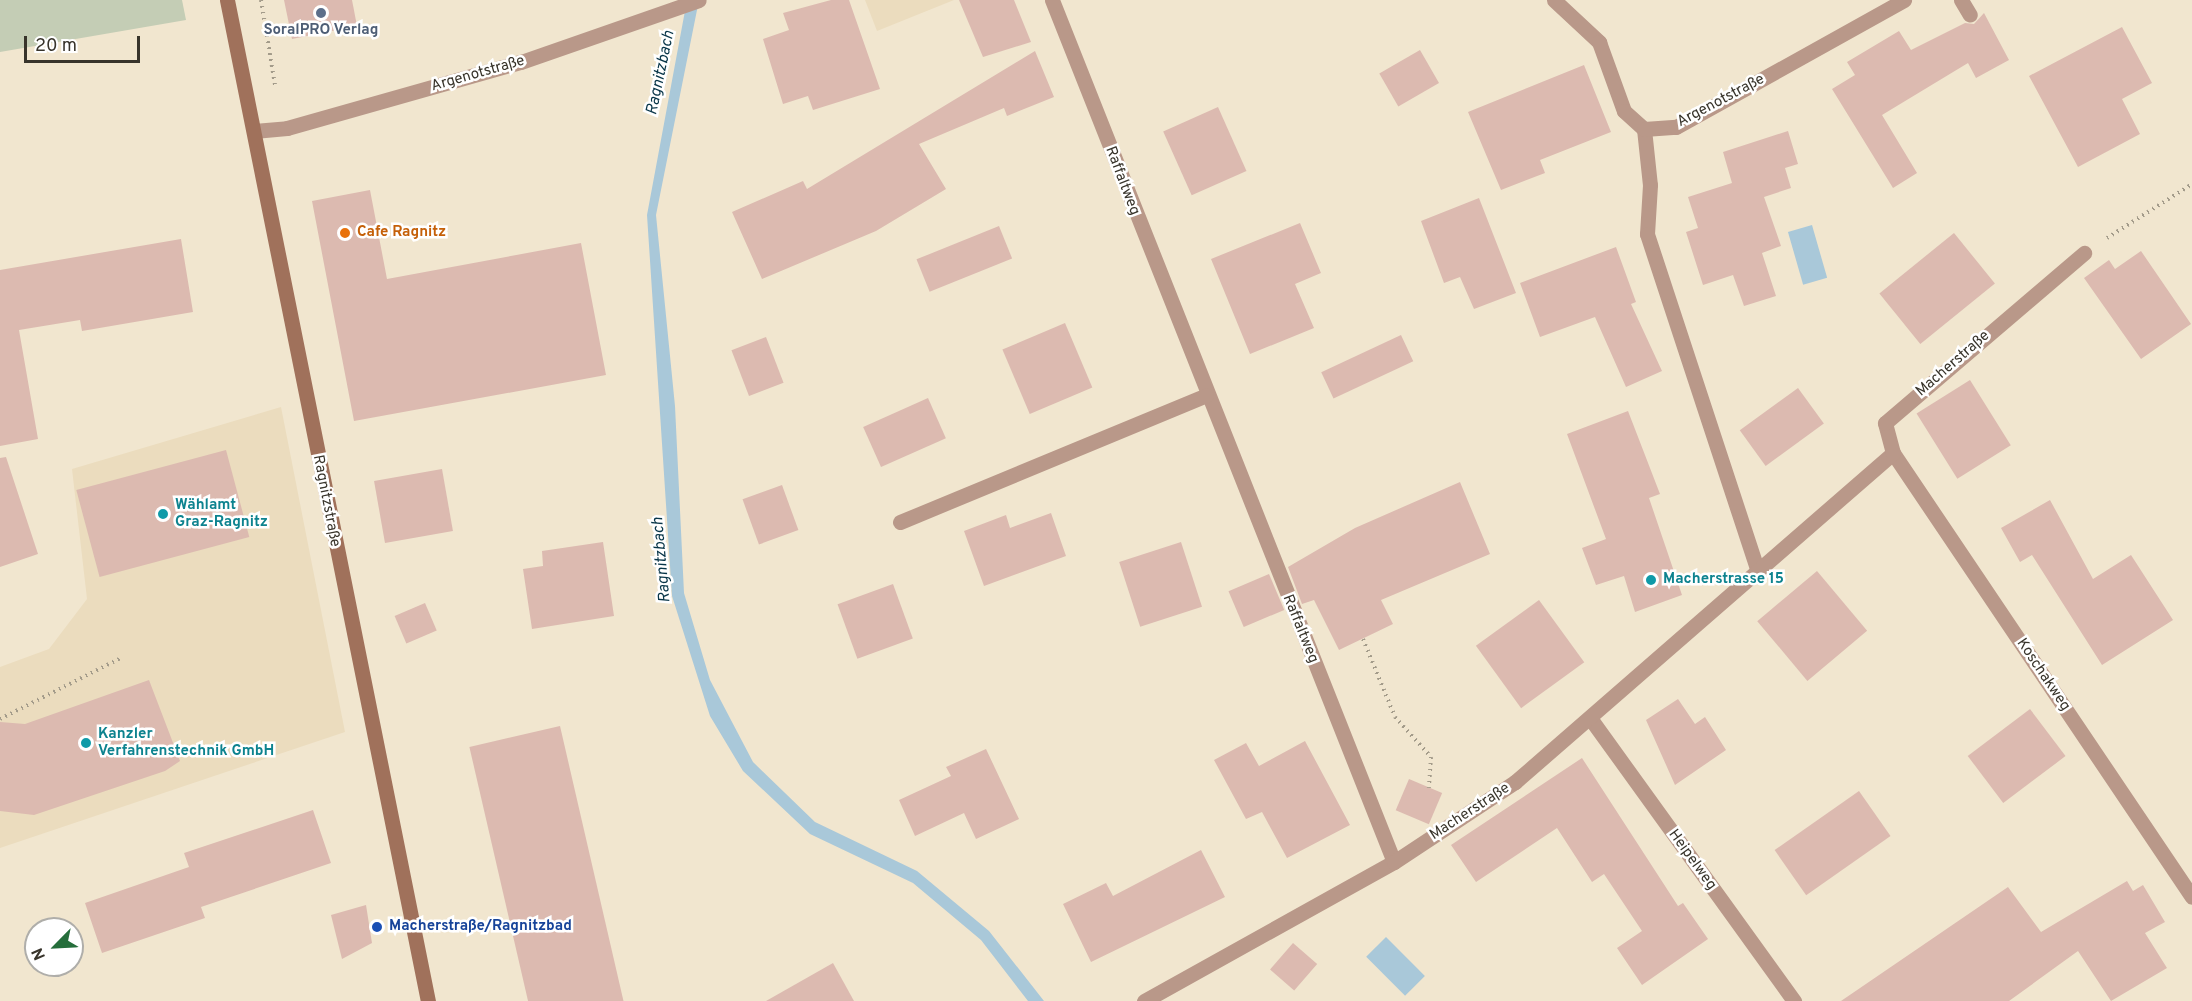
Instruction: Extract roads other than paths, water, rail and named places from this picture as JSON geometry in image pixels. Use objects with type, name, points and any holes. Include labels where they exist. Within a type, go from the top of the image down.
[{"type":"main road","name":"Ragnitzstraße","points":[[227,0],[428,1001]]},
{"type":"street","name":"Argenotstraße","points":[[254,131],[287,128],[521,63],[660,11],[699,0]]},
{"type":"street","name":"Raffaltweg","points":[[1052,0],[1206,396],[1394,862]]},
{"type":"street","points":[[1554,0],[1599,42],[1624,111],[1644,129],[1650,185],[1647,234],[1758,571]]},
{"type":"street","name":"Argenotstraße","points":[[1644,129],[1676,127],[1904,0]]},
{"type":"street","points":[[1961,0],[1970,15]]},
{"type":"street","name":"Macherstraße","points":[[1144,1001],[1394,862],[1515,782],[1893,453],[1885,423],[2084,253]]},
{"type":"street","points":[[900,522],[1206,396]]},
{"type":"street","name":"Koschakweg","points":[[1893,453],[2192,897]]},
{"type":"street","name":"Heipelweg","points":[[1590,718],[1794,1001]]},
{"type":"water","name":"Ragnitzbach","points":[[687,0],[699,0],[656,215],[675,406],[684,593],[710,680],[753,762],[815,822],[917,871],[989,931],[1044,1001],[1028,1001],[981,940],[913,883],[810,834],[743,771],[710,716],[672,596],[647,215]]},
{"type":"water","points":[[1812,225],[1827,278],[1803,285],[1788,232]]},
{"type":"water","points":[[1386,937],[1425,976],[1405,996],[1366,957]]},
{"type":"place","name":"SoralPRO Verlag","points":[[321,13]]},
{"type":"place","name":"Cafe Ragnitz","points":[[345,233]]},
{"type":"place","name":"Wählamt Graz-Ragnitz","points":[[163,514]]},
{"type":"place","name":"Macherstrasse 15","points":[[1651,580]]},
{"type":"place","name":"Kanzler Verfahrenstechnik GmbH","points":[[86,743]]},
{"type":"place","name":"Macherstraße/Ragnitzbad","points":[[377,927]]}]
